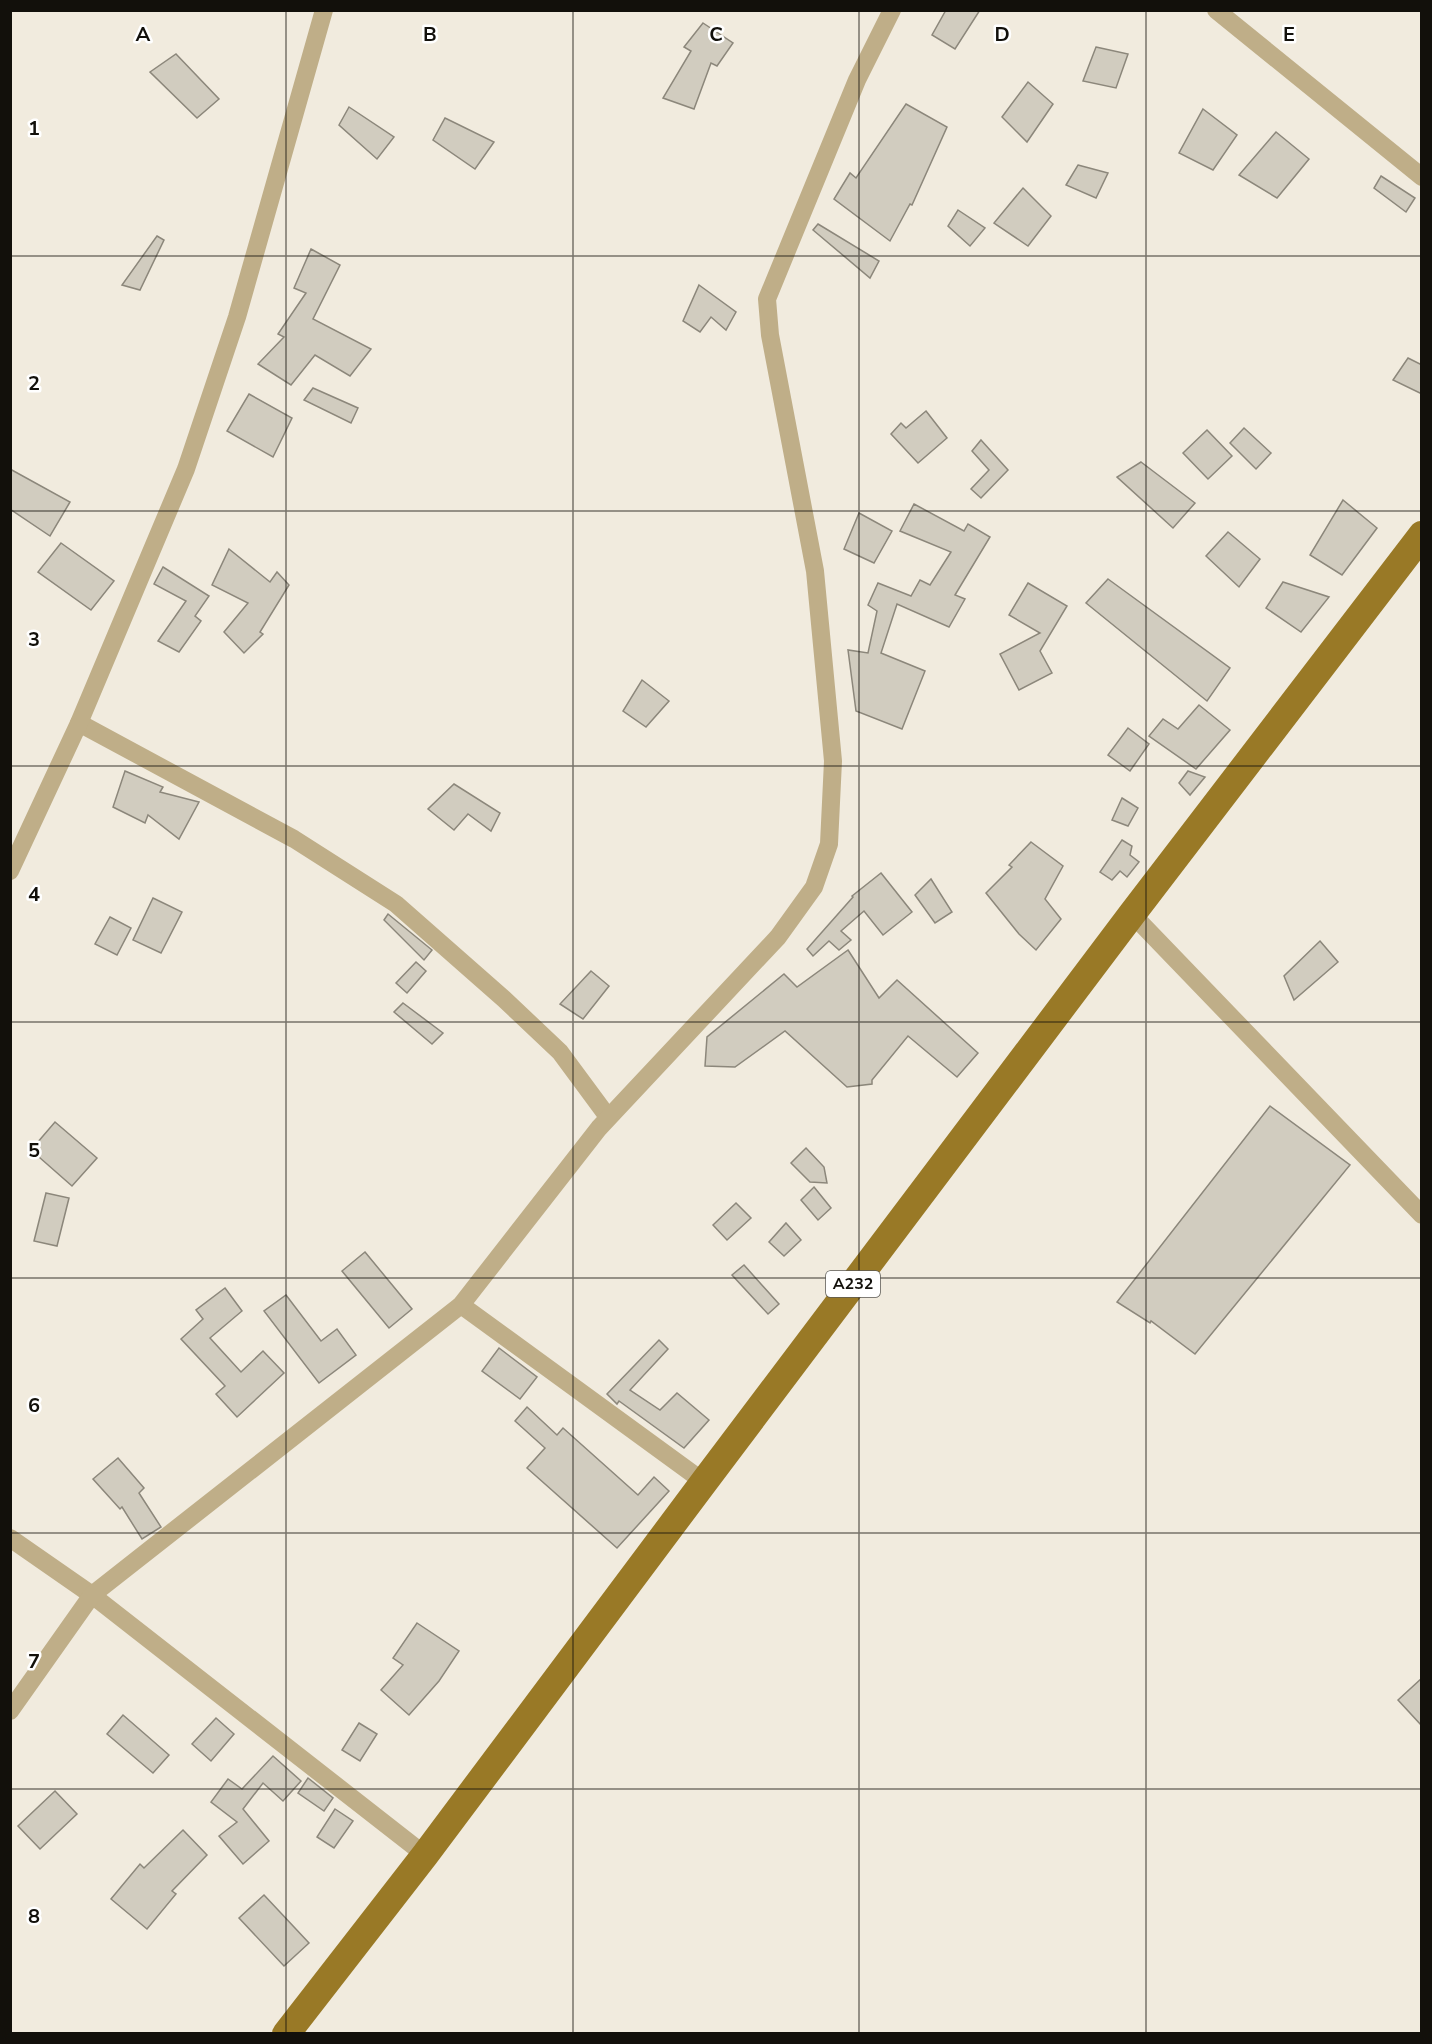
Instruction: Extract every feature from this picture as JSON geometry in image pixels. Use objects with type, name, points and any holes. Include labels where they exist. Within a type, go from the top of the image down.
[{"type":"main road","name":"A232","points":[[286,2034],[426,1855],[1132,914],[1422,535]]},
{"type":"street","points":[[10,872],[79,723],[190,459],[237,317],[324,10]]},
{"type":"street","points":[[10,1711],[92,1595],[461,1305],[608,1117],[778,936],[814,886],[829,844],[833,761],[815,571],[770,334],[767,299],[857,80],[892,10]]},
{"type":"street","points":[[1216,10],[1420,172]]},
{"type":"street","points":[[79,723],[294,839],[396,904],[504,999],[560,1052],[608,1117]]},
{"type":"street","points":[[1132,914],[1422,1215]]},
{"type":"street","points":[[461,1305],[704,1482]]},
{"type":"street","points":[[10,1538],[92,1595],[426,1855]]},
{"type":"building","points":[[946,10],[980,10],[955,49],[932,35]]},
{"type":"building","points":[[703,23],[733,43],[717,66],[711,63],[694,109],[663,98],[691,51],[684,47]]},
{"type":"building","points":[[1096,47],[1128,54],[1116,88],[1083,81]]},
{"type":"building","points":[[176,54],[219,99],[197,118],[150,72]]},
{"type":"building","points":[[1028,82],[1053,104],[1027,142],[1002,117]]},
{"type":"building","points":[[906,104],[947,127],[912,205],[910,204],[890,241],[834,199],[850,173],[856,178]]},
{"type":"building","points":[[349,107],[394,137],[377,159],[339,125]]},
{"type":"building","points":[[1203,109],[1237,135],[1213,170],[1179,153]]},
{"type":"building","points":[[445,118],[494,142],[475,169],[433,140]]},
{"type":"building","points":[[1276,132],[1309,159],[1277,198],[1239,175]]},
{"type":"building","points":[[1078,165],[1108,173],[1096,198],[1066,185]]},
{"type":"building","points":[[1381,176],[1415,198],[1406,212],[1374,188]]},
{"type":"building","points":[[1023,188],[1051,216],[1028,246],[994,223]]},
{"type":"building","points":[[958,210],[985,228],[970,246],[948,226]]},
{"type":"building","points":[[818,224],[879,261],[870,278],[813,230]]},
{"type":"building","points":[[157,236],[164,240],[140,290],[122,285]]},
{"type":"building","points":[[311,249],[340,265],[313,319],[371,349],[350,376],[315,355],[291,385],[258,364],[284,337],[278,334],[306,293],[294,288]]},
{"type":"building","points":[[699,285],[736,312],[726,330],[711,317],[700,332],[683,321]]},
{"type":"building","points":[[1408,358],[1422,365],[1422,394],[1393,380]]},
{"type":"building","points":[[313,388],[358,408],[351,423],[304,400]]},
{"type":"building","points":[[249,394],[292,418],[273,457],[227,431]]},
{"type":"building","points":[[926,411],[947,438],[918,463],[891,434],[901,423],[906,428]]},
{"type":"building","points":[[1244,428],[1271,453],[1256,469],[1230,443]]},
{"type":"building","points":[[1207,430],[1232,456],[1208,479],[1183,453]]},
{"type":"building","points":[[981,440],[1008,470],[981,498],[971,489],[989,470],[972,451]]},
{"type":"building","points":[[1141,462],[1195,503],[1173,528],[1117,477]]},
{"type":"building","points":[[10,469],[70,502],[50,536],[10,509]]},
{"type":"building","points":[[1343,500],[1377,528],[1342,575],[1310,555]]},
{"type":"building","points":[[914,504],[964,531],[968,524],[990,537],[955,595],[965,599],[949,627],[897,604],[881,653],[925,671],[902,729],[856,711],[848,650],[868,653],[877,611],[868,605],[878,583],[911,596],[920,580],[930,585],[951,552],[900,531]]},
{"type":"building","points":[[859,513],[892,531],[874,563],[844,549]]},
{"type":"building","points":[[1228,532],[1260,559],[1239,587],[1206,556]]},
{"type":"building","points":[[61,543],[114,581],[91,610],[38,572]]},
{"type":"building","points":[[229,549],[270,582],[277,572],[289,585],[260,632],[263,634],[244,653],[224,632],[248,603],[212,585]]},
{"type":"building","points":[[163,567],[209,596],[195,616],[201,621],[179,652],[158,641],[186,601],[154,584]]},
{"type":"building","points":[[1108,579],[1230,668],[1207,701],[1086,603]]},
{"type":"building","points":[[1283,582],[1329,597],[1301,632],[1266,608]]},
{"type":"building","points":[[1028,583],[1067,606],[1040,651],[1052,673],[1019,690],[1000,654],[1040,633],[1009,615]]},
{"type":"building","points":[[642,680],[669,701],[646,727],[623,711]]},
{"type":"building","points":[[1199,705],[1230,730],[1196,769],[1149,736],[1163,719],[1178,729]]},
{"type":"building","points":[[1128,728],[1149,744],[1130,771],[1108,755]]},
{"type":"building","points":[[125,771],[163,787],[160,792],[199,802],[179,839],[148,815],[145,823],[113,807]]},
{"type":"building","points":[[1188,771],[1205,777],[1190,795],[1179,783]]},
{"type":"building","points":[[454,784],[500,813],[491,831],[468,814],[454,830],[428,809]]},
{"type":"building","points":[[1122,798],[1138,808],[1128,826],[1112,820]]},
{"type":"building","points":[[1122,840],[1132,846],[1130,855],[1139,862],[1127,877],[1120,871],[1112,880],[1100,872]]},
{"type":"building","points":[[1031,842],[1063,866],[1045,899],[1061,919],[1036,950],[1019,934],[986,893],[1012,867],[1009,865]]},
{"type":"building","points":[[881,873],[912,912],[883,935],[864,911],[841,931],[851,940],[839,950],[829,941],[813,956],[807,949],[852,896]]},
{"type":"building","points":[[931,879],[952,912],[935,923],[915,895]]},
{"type":"building","points":[[153,898],[182,912],[161,953],[133,940]]},
{"type":"building","points":[[388,914],[432,950],[424,960],[384,920]]},
{"type":"building","points":[[110,917],[131,928],[117,955],[95,944]]},
{"type":"building","points":[[1320,941],[1338,962],[1294,1000],[1284,976]]},
{"type":"building","points":[[848,950],[879,998],[897,980],[978,1053],[957,1077],[908,1036],[872,1080],[872,1084],[847,1087],[785,1031],[735,1067],[705,1066],[707,1037],[784,974],[797,987]]},
{"type":"building","points":[[416,962],[426,971],[407,993],[396,983]]},
{"type":"building","points":[[591,971],[609,986],[583,1019],[560,1004]]},
{"type":"building","points":[[403,1003],[443,1033],[432,1044],[394,1012]]},
{"type":"building","points":[[1270,1106],[1350,1165],[1195,1354],[1151,1321],[1150,1323],[1117,1302]]},
{"type":"building","points":[[55,1122],[97,1158],[72,1186],[31,1150]]},
{"type":"building","points":[[806,1148],[824,1167],[827,1183],[810,1182],[791,1163]]},
{"type":"building","points":[[814,1187],[831,1208],[818,1220],[801,1200]]},
{"type":"building","points":[[46,1193],[69,1198],[57,1246],[34,1241]]},
{"type":"building","points":[[736,1203],[751,1218],[727,1240],[713,1225]]},
{"type":"building","points":[[786,1223],[801,1240],[784,1256],[769,1242]]},
{"type":"building","points":[[365,1252],[412,1309],[389,1328],[342,1271]]},
{"type":"building","points":[[744,1265],[779,1304],[768,1314],[732,1275]]},
{"type":"building","points":[[225,1288],[242,1311],[210,1338],[241,1372],[263,1351],[284,1373],[237,1417],[216,1394],[225,1386],[181,1339],[203,1319],[196,1310]]},
{"type":"building","points":[[286,1295],[321,1341],[337,1329],[356,1355],[319,1383],[264,1311]]},
{"type":"building","points":[[659,1340],[668,1349],[630,1390],[660,1410],[677,1393],[709,1420],[684,1448],[619,1401],[617,1404],[607,1394]]},
{"type":"building","points":[[499,1348],[537,1377],[520,1399],[482,1371]]},
{"type":"building","points":[[527,1407],[557,1435],[563,1428],[638,1495],[654,1477],[669,1491],[617,1548],[527,1468],[545,1448],[515,1421]]},
{"type":"building","points":[[118,1458],[144,1488],[139,1493],[161,1527],[142,1539],[122,1507],[120,1509],[93,1479]]},
{"type":"building","points":[[417,1623],[459,1651],[439,1681],[409,1715],[381,1690],[403,1665],[393,1658]]},
{"type":"building","points":[[1422,1678],[1422,1726],[1398,1700]]},
{"type":"building","points":[[123,1715],[169,1755],[153,1773],[107,1734]]},
{"type":"building","points":[[216,1718],[234,1734],[211,1761],[192,1744]]},
{"type":"building","points":[[359,1723],[377,1734],[360,1761],[342,1750]]},
{"type":"building","points":[[273,1756],[301,1781],[283,1801],[263,1783],[243,1809],[269,1841],[243,1864],[219,1836],[237,1822],[211,1802],[228,1779],[242,1789]]},
{"type":"building","points":[[308,1778],[333,1798],[324,1811],[298,1793]]},
{"type":"building","points":[[55,1791],[77,1814],[40,1849],[18,1826]]},
{"type":"building","points":[[335,1809],[353,1821],[334,1848],[317,1837]]},
{"type":"building","points":[[183,1830],[207,1855],[172,1891],[176,1894],[147,1929],[111,1899],[140,1864],[144,1868]]},
{"type":"building","points":[[264,1895],[309,1943],[284,1966],[239,1918]]}]
